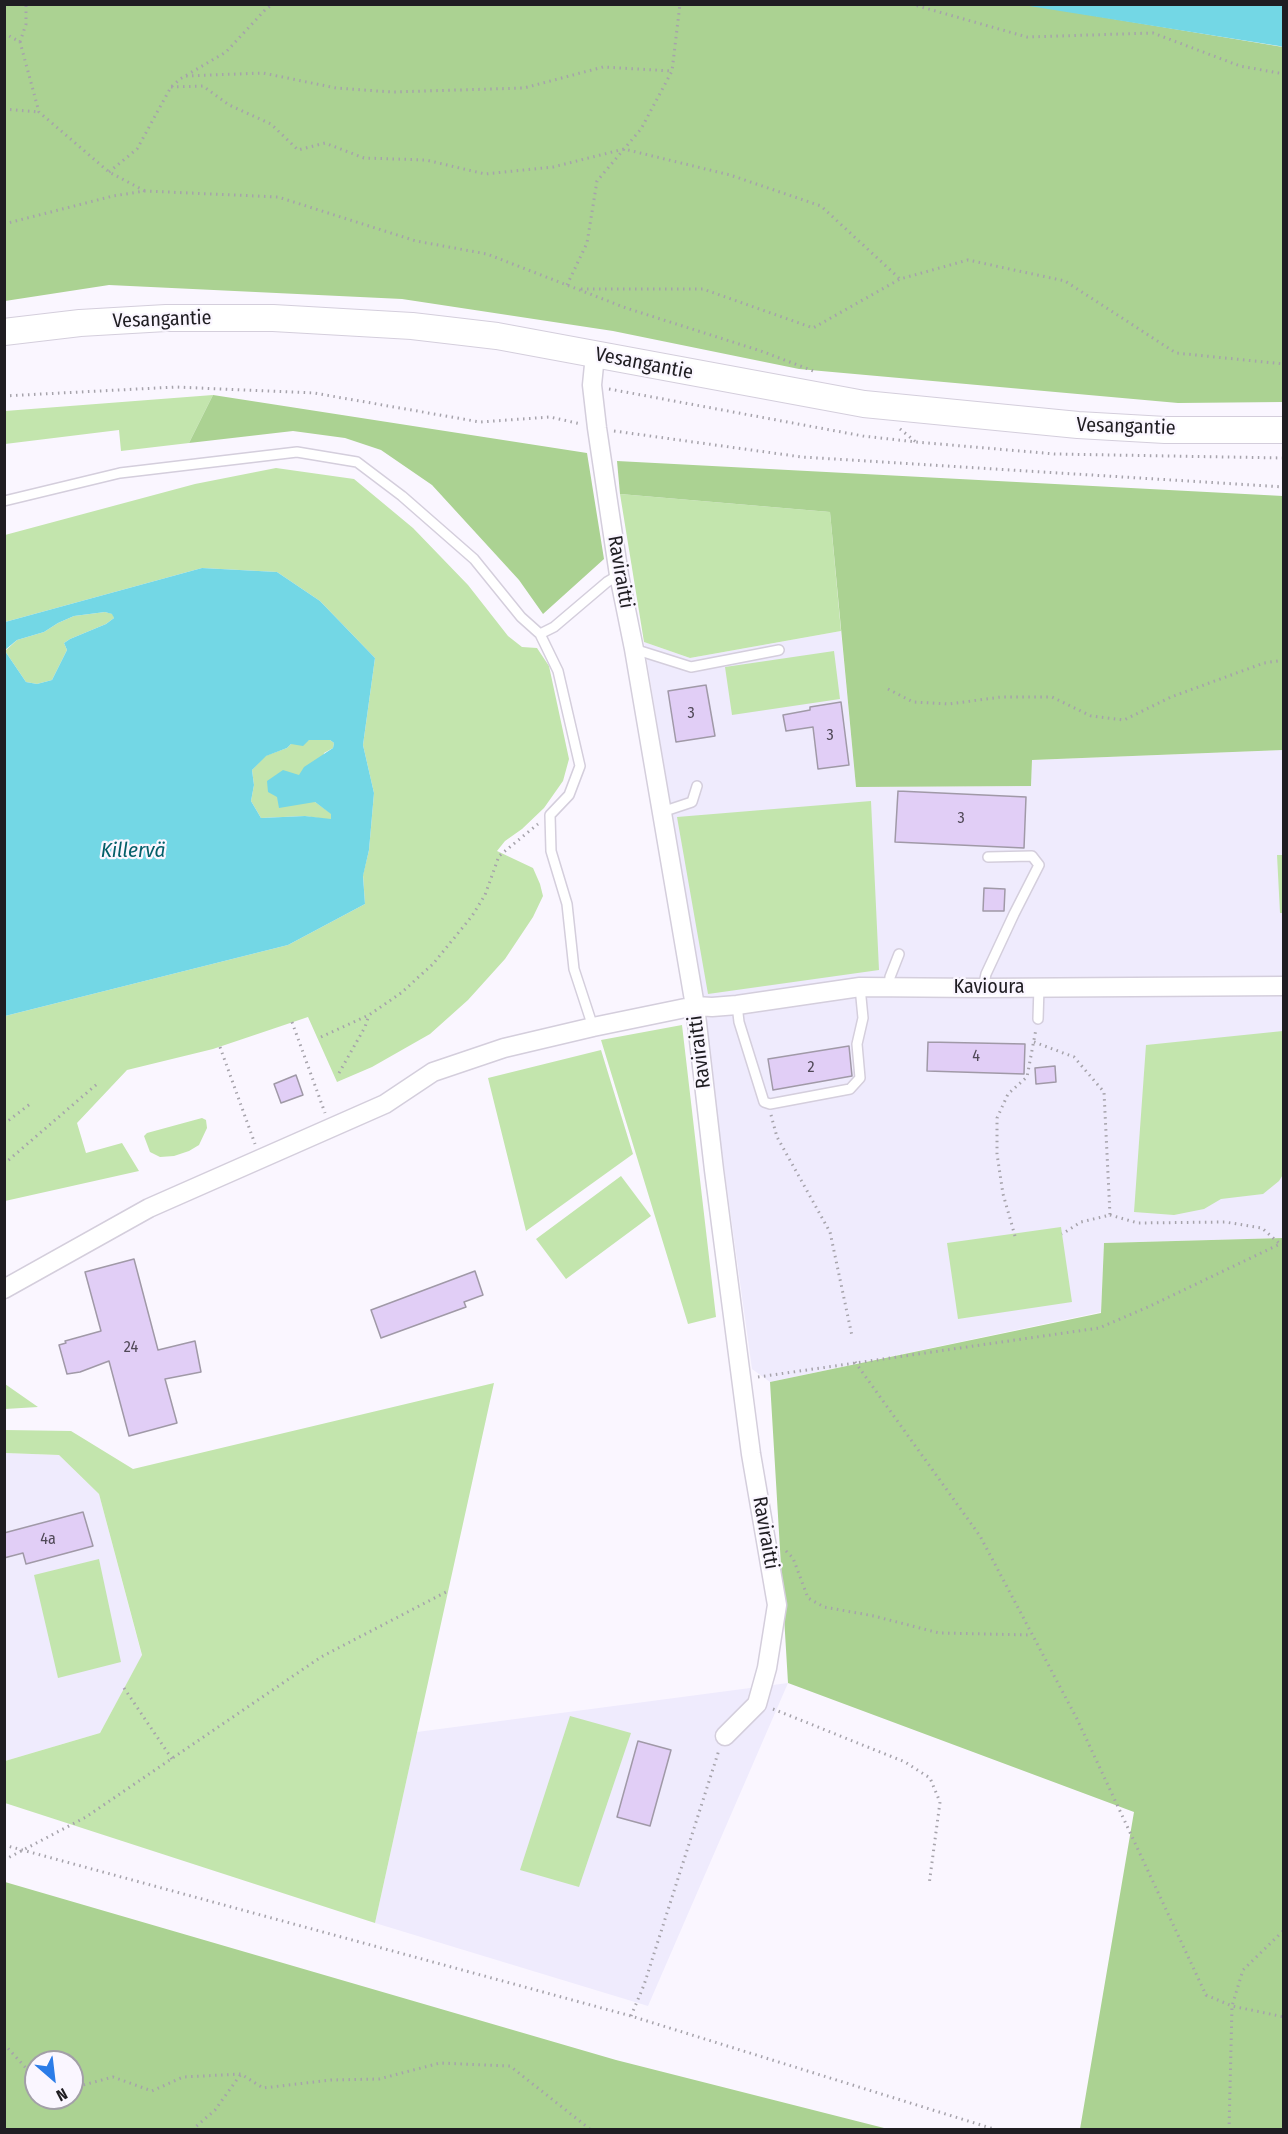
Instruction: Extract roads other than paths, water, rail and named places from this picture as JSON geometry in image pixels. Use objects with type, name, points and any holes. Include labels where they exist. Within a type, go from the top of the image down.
[{"type":"street","name":"Vesangantie","points":[[4,332],[80,323],[166,318],[273,318],[412,326],[497,336],[864,404],[978,417],[1078,425],[1166,430],[1284,429]]},
{"type":"street","name":"Raviraitti","points":[[595,355],[592,385],[597,428],[619,575],[634,649],[695,1006],[751,1454],[777,1605],[767,1668],[757,1704],[725,1736]]},
{"type":"street","name":"Kavioura","points":[[4,1289],[149,1208],[385,1104],[433,1072],[504,1048],[695,1006],[737,1005],[860,987],[1284,986]]},
{"type":"lane","points":[[4,501],[120,473],[297,452],[357,462],[402,496],[474,559],[521,616],[540,634],[558,671],[580,766],[569,795],[550,815],[551,851],[567,904],[574,969],[593,1027]]},
{"type":"lane","points":[[540,634],[554,627],[607,582],[619,575]]},
{"type":"lane","points":[[634,649],[691,667],[779,650]]},
{"type":"lane","points":[[662,812],[692,802],[697,786]]},
{"type":"lane","points":[[983,988],[991,964],[1039,865],[1032,856],[988,857]]},
{"type":"lane","points":[[889,986],[890,976],[899,954]]},
{"type":"lane","points":[[737,1005],[739,1022],[764,1102],[770,1104],[850,1089],[860,1078],[857,1044],[863,1018],[860,987]]},
{"type":"lane","points":[[1038,987],[1038,1019]]},
{"type":"water","points":[[1023,5],[1283,5],[1283,47],[1279,46]]},
{"type":"water","name":"Killervä","points":[[202,568],[277,572],[320,601],[375,658],[363,745],[374,793],[369,850],[363,876],[365,904],[288,945],[5,1016],[5,651],[26,682],[37,684],[52,680],[67,650],[64,643],[114,618],[112,614],[105,612],[74,616],[44,632],[17,640],[5,650],[5,622]],"holes":[[[309,740],[330,740],[334,743],[333,748],[304,767],[299,775],[283,770],[267,781],[268,792],[277,797],[279,808],[315,802],[331,814],[331,819],[305,816],[261,818],[251,801],[254,785],[252,770],[266,756],[287,748],[291,744],[303,746]]]}]
